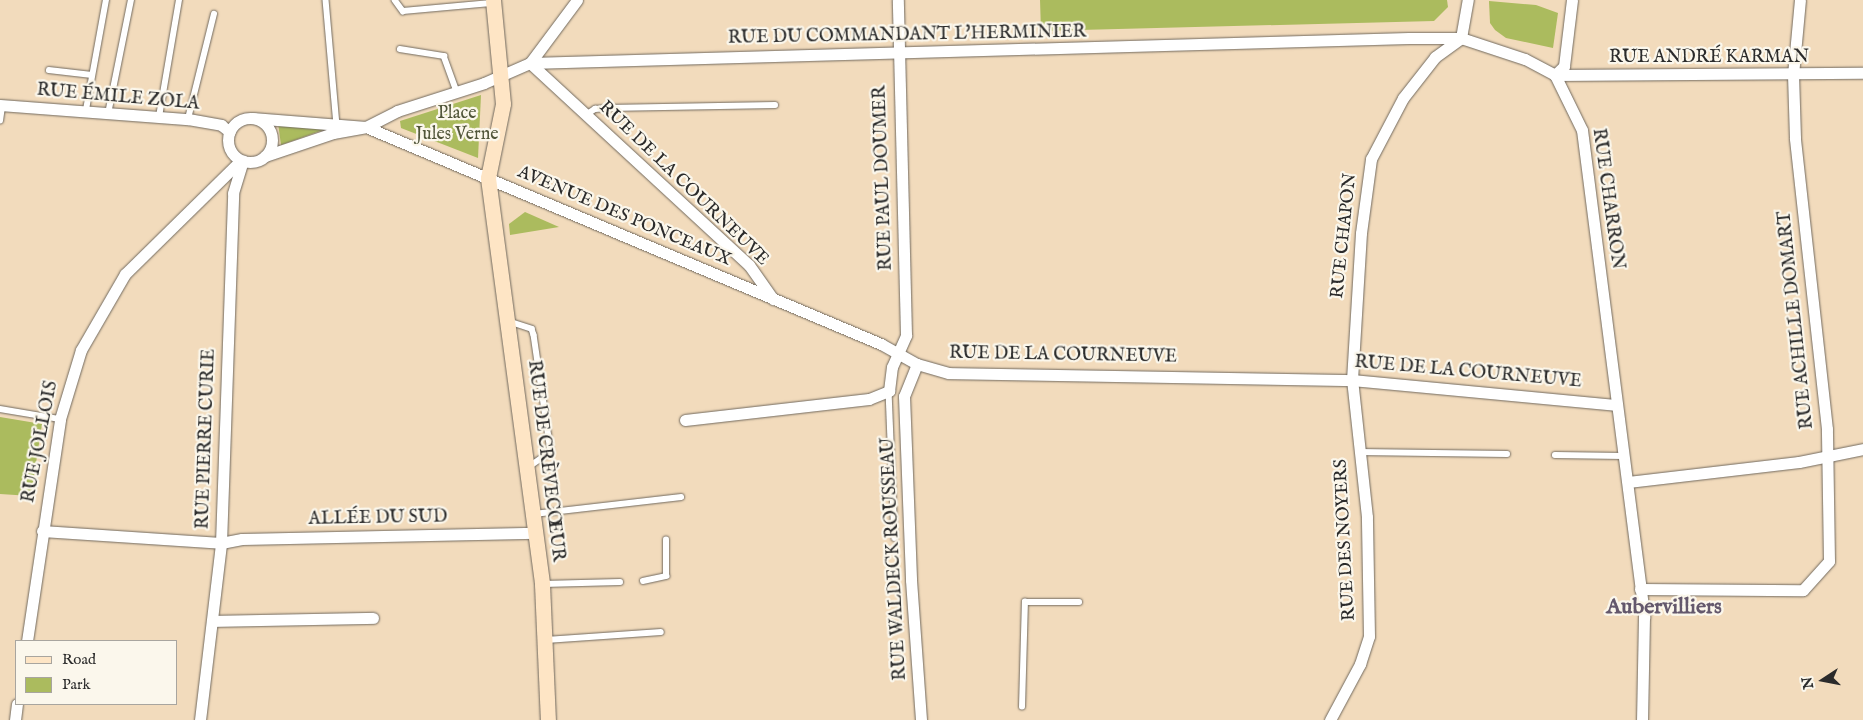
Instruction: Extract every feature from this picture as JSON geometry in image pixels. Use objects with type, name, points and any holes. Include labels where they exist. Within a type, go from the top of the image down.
[{"type":"main road","points":[[488,178],[503,104],[493,2]]},
{"type":"main road","name":"RUE DE CRÈVECŒUR","points":[[488,178],[542,584],[548,720]]},
{"type":"street","points":[[530,63],[577,0]]},
{"type":"street","name":"RUE PAUL DOUMER","points":[[889,391],[892,367],[906,335],[898,0]]},
{"type":"street","points":[[1468,0],[1461,38],[1525,59],[1555,75],[1564,66],[1572,0]]},
{"type":"street","name":"RUE ACHILLE DOMART","points":[[1639,586],[1802,590],[1829,561],[1828,457],[1795,138],[1793,75],[1800,0]]},
{"type":"street","name":"RUE DU COMMANDANT L'HERMINIER","points":[[366,127],[397,111],[501,77],[530,63],[1461,38]]},
{"type":"street","name":"RUE CHAPON","points":[[1352,380],[1361,233],[1371,159],[1403,98],[1435,57],[1461,38]]},
{"type":"street","name":"RUE DE LA COURNEUVE","points":[[530,63],[749,265],[773,299],[899,353],[917,364],[949,373],[971,374],[1352,380],[1615,405]]},
{"type":"street","name":"RUE ANDRÉ KARMAN","points":[[1555,75],[1793,75],[1863,73]]},
{"type":"street","name":"RUE CHARRON","points":[[1555,75],[1582,130],[1615,405],[1628,482],[1644,617],[1642,720]]},
{"type":"street","name":"RUE ÉMILE ZOLA","points":[[1,106],[86,110],[108,114],[188,119],[221,125],[230,132]]},
{"type":"street","points":[[252,118],[264,124],[271,136],[270,150],[265,156]]},
{"type":"street","points":[[252,118],[366,127],[333,133],[253,161],[242,160],[231,150],[230,132],[239,122],[252,118]]},
{"type":"street","name":"AVENUE DES PONCEAUX","points":[[366,127],[773,299]]},
{"type":"street","name":"RUE JOLLOIS","points":[[26,640],[60,419],[81,350],[125,274],[224,180],[242,160]]},
{"type":"street","name":"RUE PIERRE CURIE","points":[[200,720],[214,621],[221,543],[233,193],[242,160]]},
{"type":"street","name":"RUE WALDECK ROUSSEAU","points":[[904,396],[917,364]]},
{"type":"street","name":"RUE WALDECK ROUSSEAU","points":[[892,367],[904,396],[911,580],[921,720]]},
{"type":"street","name":"RUE DES NOYERS","points":[[1330,720],[1360,664],[1369,636],[1366,518],[1352,380]]},
{"type":"street","points":[[685,420],[869,399],[889,391]]},
{"type":"street","points":[[1628,482],[1828,457],[1863,449]]},
{"type":"street","name":"ALLÉE DU SUD","points":[[42,531],[221,543],[242,539],[536,534]]},
{"type":"street","points":[[214,621],[373,618]]},
{"type":"street","points":[[15,720],[17,705]]},
{"type":"lane","points":[[86,110],[106,0]]},
{"type":"lane","points":[[108,114],[131,0]]},
{"type":"lane","points":[[159,118],[179,0]]},
{"type":"lane","points":[[326,0],[337,125]]},
{"type":"lane","points":[[395,0],[403,11],[493,2]]},
{"type":"lane","points":[[188,119],[214,14]]},
{"type":"lane","points":[[400,49],[444,56],[457,92]]},
{"type":"lane","points":[[48,70],[92,75]]},
{"type":"lane","points":[[586,115],[595,109],[608,108],[775,105]]},
{"type":"lane","points":[[0,121],[1,106]]},
{"type":"lane","points":[[508,321],[532,329],[534,334],[551,452],[528,468]]},
{"type":"lane","points":[[889,391],[895,538]]},
{"type":"lane","points":[[0,409],[60,419]]},
{"type":"lane","points":[[1359,452],[1507,454]]},
{"type":"lane","points":[[1555,455],[1623,456]]},
{"type":"lane","points":[[534,514],[681,497]]},
{"type":"lane","points":[[643,581],[666,576],[666,540]]},
{"type":"lane","points":[[542,584],[620,582]]},
{"type":"lane","points":[[1022,707],[1025,602],[1079,602]]},
{"type":"lane","points":[[545,640],[661,632]]},
{"type":"green space","points":[[1040,0],[1447,0],[1448,7],[1434,21],[1041,31]]},
{"type":"green space","points":[[1489,1],[1536,5],[1558,13],[1553,48],[1506,38],[1495,30],[1490,23]]},
{"type":"green space","name":"Place Jules Verne","points":[[481,95],[478,158],[401,128],[400,121]]},
{"type":"green space","points":[[278,123],[322,125],[323,130],[281,145]]},
{"type":"green space","points":[[525,212],[559,227],[510,235],[509,224]]},
{"type":"green space","points":[[0,417],[42,424],[31,496],[0,494]]},
{"type":"district","name":"Aubervilliers","points":[[1664,608]]}]
